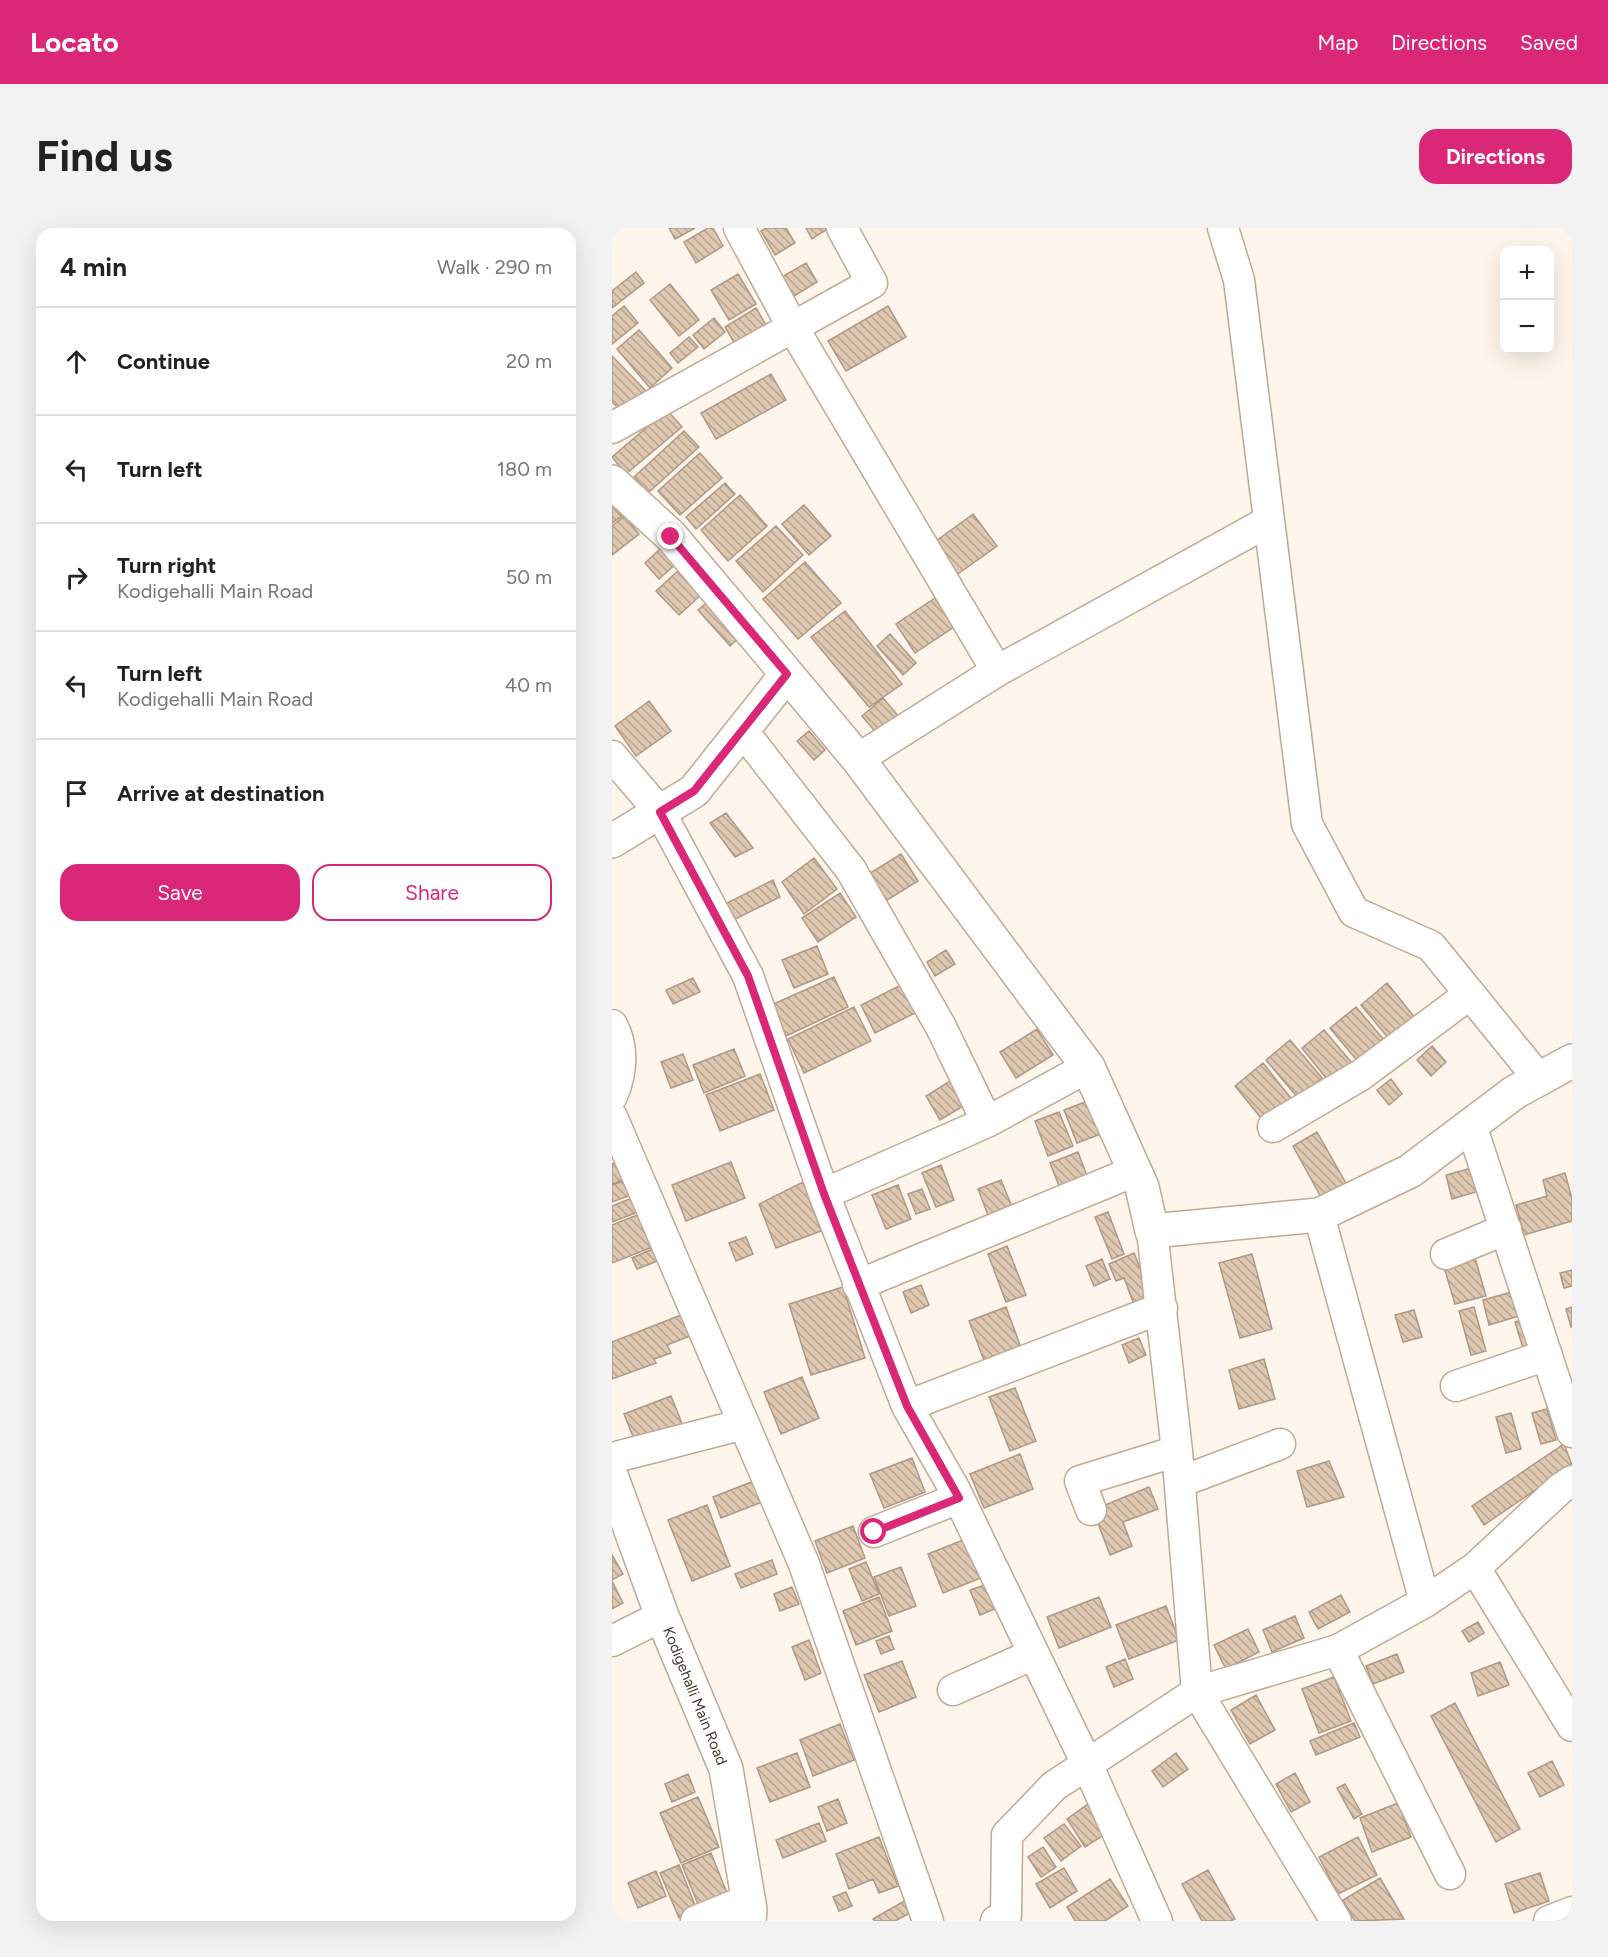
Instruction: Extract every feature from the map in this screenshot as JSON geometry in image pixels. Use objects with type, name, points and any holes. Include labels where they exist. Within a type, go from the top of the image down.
[{"type":"street","points":[[740,228],[792,326],[997,671]]},
{"type":"street","points":[[612,428],[872,283],[842,228]]},
{"type":"street","points":[[1223,228],[1239,280],[1308,824],[1354,912],[1431,946],[1539,1079]]},
{"type":"street","points":[[612,482],[671,537],[858,759],[1088,1067],[1136,1171],[1152,1231],[1177,1450],[1197,1692],[1336,1921]]},
{"type":"street","points":[[858,759],[997,671],[1269,521]]},
{"type":"street","points":[[612,841],[694,791],[787,674]]},
{"type":"street","points":[[742,730],[851,870],[941,1027],[987,1122]]},
{"type":"street","points":[[612,756],[660,812],[748,976],[824,1194],[907,1406],[959,1498],[1087,1764],[1157,1921]]},
{"type":"street","points":[[1273,1126],[1361,1075],[1470,994]]},
{"type":"street","points":[[612,1024],[616,1032],[621,1060],[618,1082],[612,1096]]},
{"type":"street","points":[[1152,1231],[1319,1215],[1410,1171],[1515,1092],[1572,1061]]},
{"type":"street","points":[[824,1194],[987,1122],[1088,1067]]},
{"type":"street","points":[[612,1117],[804,1564],[928,1921]]},
{"type":"street","points":[[1471,1125],[1572,1432]]},
{"type":"street","points":[[858,1285],[1136,1171]]},
{"type":"street","points":[[1319,1215],[1425,1602]]},
{"type":"street","points":[[1446,1254],[1506,1229]]},
{"type":"street","points":[[907,1406],[1162,1308]]},
{"type":"street","points":[[1456,1386],[1547,1354]]},
{"type":"street","points":[[612,1458],[744,1424]]},
{"type":"street","points":[[1180,1482],[1280,1444]]},
{"type":"street","points":[[1091,1510],[1080,1481],[1177,1450]]},
{"type":"street","name":"Kodigehalli Main Road","points":[[612,1478],[662,1616],[726,1769],[749,1910]]},
{"type":"street","points":[[1004,1919],[1007,1835],[1054,1786],[1197,1692],[1338,1650],[1425,1602],[1475,1568],[1568,1492]]},
{"type":"street","points":[[874,1532],[959,1498]]},
{"type":"street","points":[[1475,1568],[1572,1726]]},
{"type":"street","points":[[612,1641],[662,1616]]},
{"type":"street","points":[[1338,1650],[1450,1874]]},
{"type":"street","points":[[953,1690],[1034,1654]]},
{"type":"street","points":[[696,1921],[749,1910]]},
{"type":"street","points":[[1549,1921],[1572,1912]]},
{"type":"building","points":[[669,228],[695,228],[675,239]]},
{"type":"building","points":[[708,228],[713,228],[723,246],[696,263],[684,242]]},
{"type":"building","points":[[766,228],[786,228],[795,243],[775,255],[761,231]]},
{"type":"building","points":[[806,228],[829,228],[812,239]]},
{"type":"building","points":[[806,263],[817,282],[784,302],[773,282]]},
{"type":"building","points":[[636,272],[644,283],[612,308],[612,291]]},
{"type":"building","points":[[738,274],[756,304],[729,320],[711,290]]},
{"type":"building","points":[[670,284],[699,320],[679,336],[650,300]]},
{"type":"building","points":[[624,306],[638,323],[612,344],[612,316]]},
{"type":"building","points":[[888,306],[906,337],[846,371],[828,341]]},
{"type":"building","points":[[756,308],[772,335],[741,354],[725,327]]},
{"type":"building","points":[[714,318],[725,332],[704,349],[693,335]]},
{"type":"building","points":[[639,330],[672,368],[650,388],[617,349]]},
{"type":"building","points":[[689,337],[698,347],[678,363],[670,353]]},
{"type":"building","points":[[612,356],[646,391],[623,413],[612,402]]},
{"type":"building","points":[[771,374],[786,400],[716,439],[701,413]]},
{"type":"building","points":[[667,410],[682,427],[626,474],[612,457]]},
{"type":"building","points":[[684,431],[699,447],[648,493],[634,477]]},
{"type":"building","points":[[700,453],[722,478],[680,515],[658,491]]},
{"type":"building","points":[[725,483],[735,494],[696,529],[686,517]]},
{"type":"building","points":[[740,495],[767,526],[728,561],[701,530]]},
{"type":"building","points":[[612,502],[622,516],[612,523]]},
{"type":"building","points":[[804,505],[831,536],[809,555],[782,524]]},
{"type":"building","points":[[973,514],[997,546],[955,576],[932,544]]},
{"type":"building","points":[[625,516],[639,534],[612,555],[612,526]]},
{"type":"building","points":[[776,526],[803,555],[763,592],[736,561]]},
{"type":"building","points":[[663,546],[678,562],[659,579],[645,563]]},
{"type":"building","points":[[805,562],[841,603],[798,639],[763,599]]},
{"type":"building","points":[[680,569],[703,593],[679,615],[656,591]]},
{"type":"building","points":[[712,598],[744,633],[730,646],[698,610]]},
{"type":"building","points":[[935,598],[954,627],[915,653],[896,624]]},
{"type":"building","points":[[845,611],[902,684],[869,707],[811,637]]},
{"type":"building","points":[[890,634],[916,663],[903,675],[877,646]]},
{"type":"building","points":[[883,698],[899,717],[878,735],[862,716]]},
{"type":"building","points":[[649,701],[671,731],[636,756],[615,726]]},
{"type":"building","points":[[809,731],[825,750],[814,760],[797,741]]},
{"type":"building","points":[[726,813],[753,848],[735,857],[710,823]]},
{"type":"building","points":[[901,854],[918,881],[884,902],[867,875]]},
{"type":"building","points":[[814,858],[837,889],[804,914],[782,882]]},
{"type":"building","points":[[773,880],[780,897],[727,923],[719,907]]},
{"type":"building","points":[[840,893],[856,917],[818,942],[802,918]]},
{"type":"building","points":[[817,946],[828,974],[794,988],[782,960]]},
{"type":"building","points":[[946,950],[955,964],[935,976],[927,962]]},
{"type":"building","points":[[834,977],[848,1007],[786,1036],[771,1005]]},
{"type":"building","points":[[693,978],[700,992],[673,1004],[666,990]]},
{"type":"building","points":[[1387,983],[1420,1024],[1394,1045],[1361,1005]]},
{"type":"building","points":[[901,985],[915,1013],[875,1033],[861,1005]]},
{"type":"building","points":[[854,1007],[871,1041],[804,1073],[788,1039]]},
{"type":"building","points":[[1356,1007],[1390,1047],[1364,1069],[1330,1028]]},
{"type":"building","points":[[1037,1029],[1053,1055],[1016,1078],[1000,1052]]},
{"type":"building","points":[[1324,1030],[1357,1069],[1334,1088],[1302,1048]]},
{"type":"building","points":[[1290,1040],[1322,1078],[1298,1098],[1266,1060]]},
{"type":"building","points":[[1432,1046],[1446,1062],[1431,1076],[1417,1060]]},
{"type":"building","points":[[734,1049],[745,1076],[704,1093],[693,1065]]},
{"type":"building","points":[[683,1054],[693,1080],[671,1088],[661,1062]]},
{"type":"building","points":[[1263,1063],[1293,1101],[1266,1124],[1235,1086]]},
{"type":"building","points":[[760,1074],[774,1110],[720,1131],[706,1095]]},
{"type":"building","points":[[955,1078],[970,1102],[940,1120],[926,1096]]},
{"type":"building","points":[[1391,1079],[1402,1094],[1389,1105],[1377,1090]]},
{"type":"building","points":[[1093,1099],[1106,1132],[1077,1143],[1064,1110]]},
{"type":"building","points":[[1059,1112],[1073,1146],[1048,1156],[1035,1121]]},
{"type":"building","points":[[1317,1132],[1347,1185],[1322,1199],[1293,1146]]},
{"type":"building","points":[[1078,1152],[1089,1181],[1061,1191],[1050,1163]]},
{"type":"building","points":[[618,1161],[625,1179],[612,1184],[612,1164]]},
{"type":"building","points":[[731,1162],[745,1198],[686,1221],[672,1185]]},
{"type":"building","points":[[941,1165],[954,1200],[936,1207],[922,1173]]},
{"type":"building","points":[[1472,1168],[1479,1191],[1452,1199],[1446,1175]]},
{"type":"building","points":[[1565,1173],[1572,1199],[1572,1221],[1524,1235],[1516,1205],[1547,1196],[1543,1180]]},
{"type":"building","points":[[626,1180],[631,1195],[612,1202],[612,1185]]},
{"type":"building","points":[[1001,1180],[1015,1214],[991,1223],[978,1189]]},
{"type":"building","points":[[803,1182],[821,1231],[776,1248],[759,1204]]},
{"type":"building","points":[[898,1185],[911,1219],[886,1229],[872,1195]]},
{"type":"building","points":[[922,1189],[930,1209],[916,1214],[908,1194]]},
{"type":"building","points":[[632,1198],[638,1212],[612,1222],[612,1206]]},
{"type":"building","points":[[1108,1212],[1124,1254],[1112,1259],[1095,1217]]},
{"type":"building","points":[[642,1213],[655,1246],[612,1263],[612,1225]]},
{"type":"building","points":[[746,1237],[753,1254],[736,1261],[729,1243]]},
{"type":"building","points":[[1007,1246],[1026,1295],[1006,1302],[988,1254]]},
{"type":"building","points":[[655,1248],[660,1260],[637,1269],[632,1258]]},
{"type":"building","points":[[1134,1253],[1153,1300],[1135,1307],[1124,1278],[1116,1281],[1109,1264]]},
{"type":"building","points":[[1252,1254],[1272,1329],[1240,1338],[1219,1263]]},
{"type":"building","points":[[1475,1258],[1486,1296],[1455,1304],[1444,1267]]},
{"type":"building","points":[[1102,1259],[1110,1279],[1094,1286],[1086,1266]]},
{"type":"building","points":[[1572,1270],[1572,1286],[1564,1288],[1560,1273]]},
{"type":"building","points":[[921,1285],[929,1305],[911,1313],[903,1292]]},
{"type":"building","points":[[843,1287],[865,1358],[811,1375],[789,1304]]},
{"type":"building","points":[[1515,1291],[1522,1315],[1489,1325],[1483,1300]]},
{"type":"building","points":[[1006,1307],[1023,1353],[987,1368],[969,1321]]},
{"type":"building","points":[[1474,1307],[1486,1351],[1471,1355],[1459,1311]]},
{"type":"building","points":[[1572,1307],[1572,1326],[1571,1327],[1566,1309]]},
{"type":"building","points":[[1414,1310],[1422,1337],[1403,1342],[1395,1315]]},
{"type":"building","points":[[681,1315],[690,1336],[667,1345],[671,1353],[654,1359],[656,1363],[612,1379],[612,1342]]},
{"type":"building","points":[[1533,1316],[1541,1347],[1524,1351],[1515,1322]]},
{"type":"building","points":[[1139,1338],[1146,1355],[1129,1363],[1122,1345]]},
{"type":"building","points":[[1264,1359],[1275,1399],[1239,1409],[1229,1370]]},
{"type":"building","points":[[802,1377],[819,1418],[781,1434],[764,1392]]},
{"type":"building","points":[[1015,1388],[1036,1441],[1010,1451],[989,1397]]},
{"type":"building","points":[[671,1396],[685,1431],[638,1449],[624,1414]]},
{"type":"building","points":[[1547,1409],[1556,1440],[1541,1444],[1532,1413]]},
{"type":"building","points":[[1511,1413],[1521,1449],[1506,1453],[1496,1417]]},
{"type":"building","points":[[1564,1444],[1572,1465],[1484,1525],[1472,1506]]},
{"type":"building","points":[[1020,1454],[1033,1489],[984,1508],[970,1474]]},
{"type":"building","points":[[912,1458],[925,1492],[884,1508],[870,1474]]},
{"type":"building","points":[[1329,1461],[1344,1497],[1307,1507],[1297,1471]]},
{"type":"building","points":[[754,1481],[762,1502],[721,1518],[713,1497]]},
{"type":"building","points":[[1149,1487],[1158,1509],[1123,1522],[1132,1546],[1110,1555],[1093,1510]]},
{"type":"building","points":[[707,1505],[730,1566],[692,1581],[668,1520]]},
{"type":"building","points":[[853,1526],[865,1558],[827,1573],[815,1541]]},
{"type":"building","points":[[976,1535],[991,1574],[943,1593],[928,1554]]},
{"type":"building","points":[[612,1555],[623,1574],[612,1580]]},
{"type":"building","points":[[772,1560],[777,1574],[741,1588],[735,1574]]},
{"type":"building","points":[[866,1562],[879,1594],[862,1601],[849,1569]]},
{"type":"building","points":[[901,1567],[916,1606],[889,1616],[874,1577]]},
{"type":"building","points":[[612,1581],[623,1603],[612,1609]]},
{"type":"building","points":[[988,1584],[997,1608],[980,1615],[970,1590]]},
{"type":"building","points":[[792,1587],[799,1604],[780,1611],[774,1594]]},
{"type":"building","points":[[1341,1595],[1350,1612],[1318,1629],[1309,1612]]},
{"type":"building","points":[[879,1597],[892,1631],[856,1645],[843,1611]]},
{"type":"building","points":[[1099,1597],[1111,1627],[1059,1648],[1047,1617]]},
{"type":"building","points":[[1166,1606],[1179,1640],[1129,1659],[1116,1625]]},
{"type":"building","points":[[1295,1616],[1304,1638],[1272,1652],[1263,1630]]},
{"type":"building","points":[[1478,1622],[1484,1633],[1469,1642],[1462,1631]]},
{"type":"building","points":[[1248,1629],[1259,1652],[1226,1669],[1214,1645]]},
{"type":"building","points":[[889,1636],[894,1649],[881,1654],[876,1641]]},
{"type":"building","points":[[809,1640],[821,1673],[805,1680],[792,1647]]},
{"type":"building","points":[[1397,1654],[1404,1672],[1373,1684],[1366,1666]]},
{"type":"building","points":[[1125,1659],[1133,1679],[1114,1687],[1106,1667]]},
{"type":"building","points":[[902,1661],[916,1697],[879,1712],[864,1675]]},
{"type":"building","points":[[1500,1662],[1509,1685],[1478,1696],[1471,1673]]},
{"type":"building","points":[[1334,1677],[1351,1721],[1319,1733],[1302,1689]]},
{"type":"building","points":[[1256,1695],[1275,1730],[1250,1744],[1231,1710]]},
{"type":"building","points":[[1455,1703],[1520,1829],[1496,1842],[1431,1716]]},
{"type":"building","points":[[1354,1723],[1360,1737],[1316,1755],[1310,1741]]},
{"type":"building","points":[[840,1724],[854,1760],[813,1776],[800,1740]]},
{"type":"building","points":[[797,1753],[810,1787],[770,1802],[757,1768]]},
{"type":"building","points":[[1176,1753],[1188,1769],[1163,1787],[1152,1771]]},
{"type":"building","points":[[1552,1761],[1564,1785],[1540,1797],[1528,1773]]},
{"type":"building","points":[[1295,1773],[1310,1802],[1291,1812],[1276,1784]]},
{"type":"building","points":[[688,1774],[695,1792],[672,1802],[665,1784]]},
{"type":"building","points":[[1345,1784],[1362,1814],[1354,1819],[1337,1788]]},
{"type":"building","points":[[698,1797],[719,1847],[681,1863],[660,1813]]},
{"type":"building","points":[[838,1799],[847,1823],[827,1831],[818,1807]]},
{"type":"building","points":[[1398,1803],[1411,1837],[1372,1852],[1360,1818]]},
{"type":"building","points":[[1088,1804],[1107,1833],[1085,1847],[1067,1819]]},
{"type":"building","points":[[819,1823],[826,1841],[783,1858],[776,1840]]},
{"type":"building","points":[[1064,1824],[1081,1846],[1061,1861],[1044,1838]]},
{"type":"building","points":[[879,1837],[898,1886],[879,1893],[873,1879],[849,1889],[836,1854]]},
{"type":"building","points":[[1358,1837],[1377,1875],[1338,1894],[1319,1857]]},
{"type":"building","points":[[1043,1847],[1056,1867],[1041,1877],[1028,1857]]},
{"type":"building","points":[[711,1853],[729,1898],[700,1909],[682,1865]]},
{"type":"building","points":[[679,1865],[697,1910],[679,1918],[660,1873]]},
{"type":"building","points":[[1064,1868],[1077,1891],[1050,1908],[1036,1884]]},
{"type":"building","points":[[1208,1870],[1235,1919],[1202,1921],[1182,1884]]},
{"type":"building","points":[[656,1871],[666,1896],[638,1908],[628,1883]]},
{"type":"building","points":[[1540,1873],[1549,1901],[1514,1913],[1505,1884]]},
{"type":"building","points":[[1380,1878],[1404,1919],[1355,1921],[1343,1900]]},
{"type":"building","points":[[1110,1879],[1128,1906],[1105,1921],[1075,1921],[1067,1907]]},
{"type":"building","points":[[846,1892],[852,1906],[839,1911],[833,1897]]},
{"type":"building","points":[[906,1900],[912,1912],[895,1921],[875,1921],[873,1919]]},
{"type":"route","points":[[671,537],[787,674],[694,791],[660,812],[748,976],[858,1285],[907,1406],[959,1498],[874,1532]]}]
